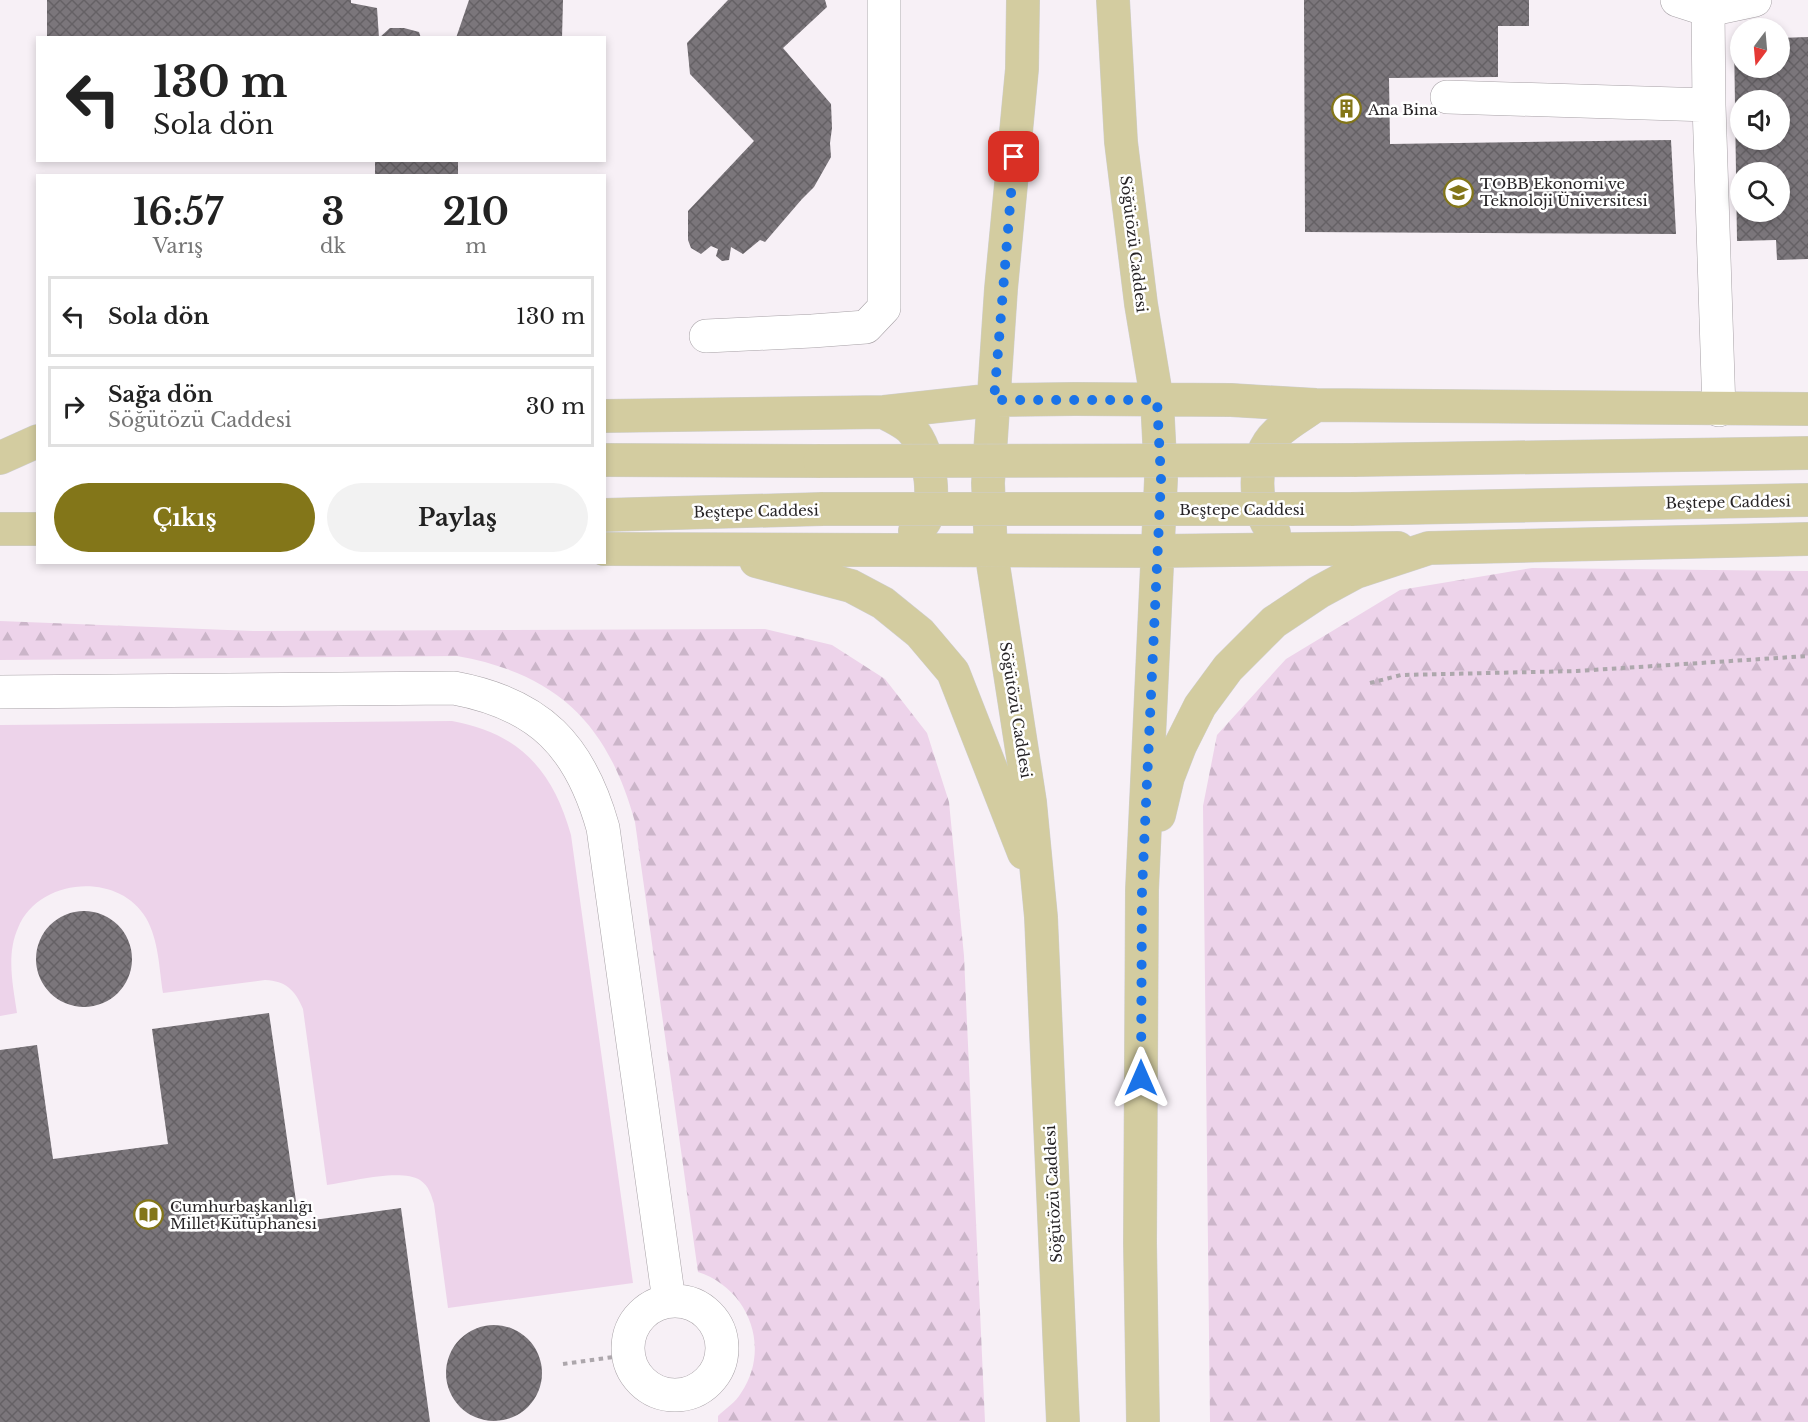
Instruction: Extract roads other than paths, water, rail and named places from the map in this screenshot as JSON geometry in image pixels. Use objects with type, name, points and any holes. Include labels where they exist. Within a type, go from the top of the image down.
[{"type":"main road","name":"Söğütözü Caddesi","points":[[1023,0],[1022,69],[1001,289],[988,483],[991,551],[1030,802],[1038,888],[1063,1422]]},
{"type":"main road","name":"Söğütözü Caddesi","points":[[1113,0],[1121,142],[1157,400],[1161,479],[1142,890],[1140,1243],[1143,1422]]},
{"type":"main road","points":[[606,416],[884,412],[994,400],[1231,400],[1316,405],[1808,409]]},
{"type":"main road","points":[[1312,549],[1283,540],[1264,519],[1258,488],[1258,471],[1263,454],[1276,434],[1316,405]]},
{"type":"main road","points":[[884,412],[911,429],[924,450],[932,488],[930,513],[919,529],[885,549]]},
{"type":"main road","points":[[0,459],[36,442]]},
{"type":"main road","points":[[606,460],[1354,460],[1808,453]]},
{"type":"main road","points":[[0,459],[36,460]]},
{"type":"main road","name":"Beştepe Caddesi","points":[[606,515],[823,509],[1351,508],[1808,500]]},
{"type":"main road","points":[[606,549],[1157,551],[1429,548],[1808,538]]},
{"type":"main road","points":[[1142,890],[1168,777],[1180,746],[1200,706],[1228,668],[1274,622],[1319,592],[1356,572],[1429,548]]},
{"type":"main road","points":[[708,549],[851,586],[883,603],[920,633],[953,672],[1038,888]]},
{"type":"lane","points":[[706,336],[866,327],[884,308],[884,0]]},
{"type":"lane","points":[[1677,0],[1708,10],[1755,0]]},
{"type":"lane","points":[[1708,10],[1719,410]]},
{"type":"lane","points":[[1447,97],[1709,105]]},
{"type":"lane","points":[[0,692],[454,688],[482,693],[509,703],[532,716],[553,734],[569,752],[583,774],[595,799],[603,828],[669,1301]]},
{"type":"lane","points":[[669,1301],[697,1306],[717,1328],[722,1343],[720,1359],[714,1374],[684,1408],[665,1394],[651,1389],[638,1378],[628,1355],[630,1332],[638,1318],[651,1307],[669,1301]]},
{"type":"place","name":"Ana Bina","points":[[1347,109]]},
{"type":"place","name":"TOBB Ekonomi ve Teknoloji Üniversitesi","points":[[1459,192]]},
{"type":"place","name":"Cumhurbaşkanlığı Millet Kütüphanesi","points":[[149,1215]]}]
